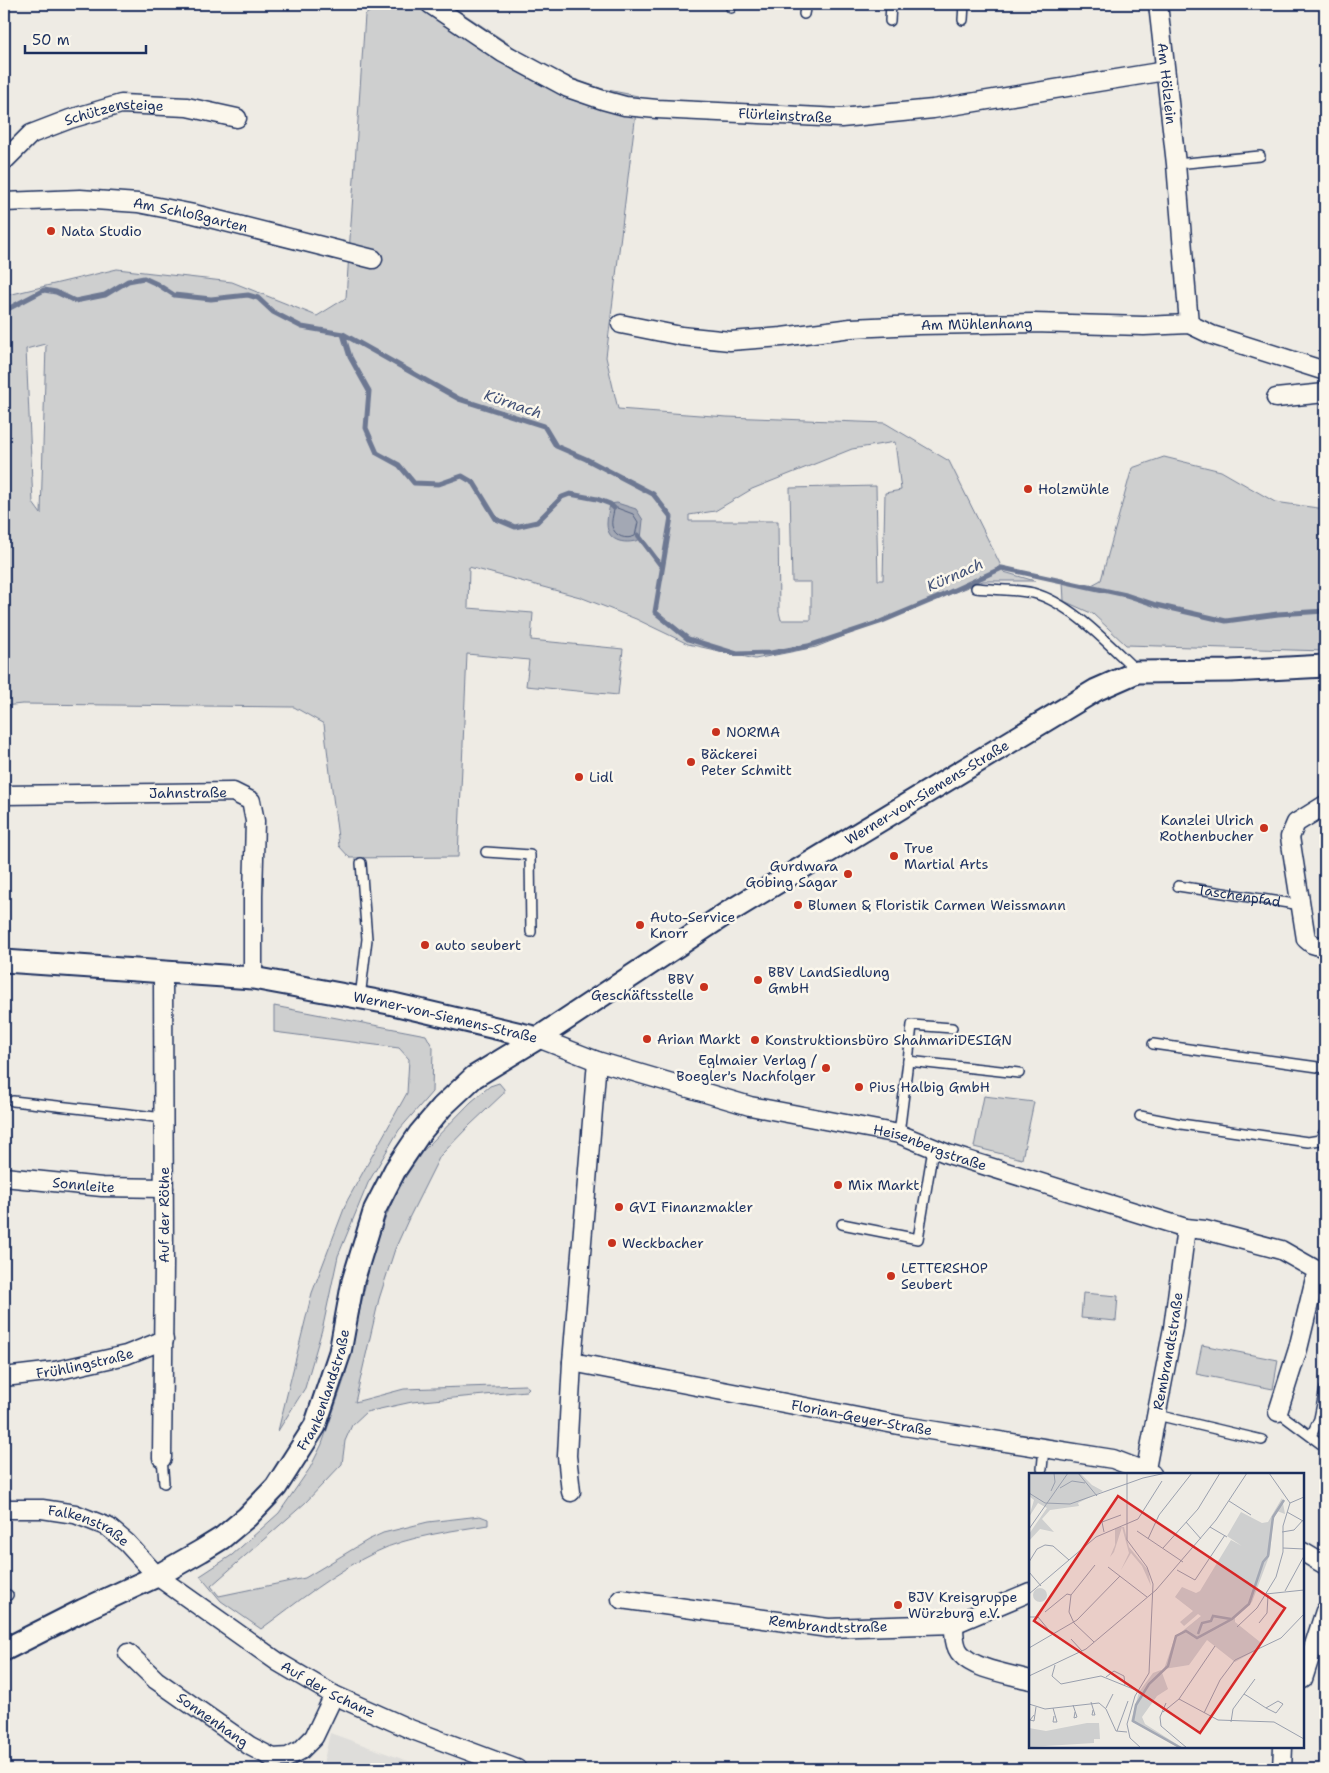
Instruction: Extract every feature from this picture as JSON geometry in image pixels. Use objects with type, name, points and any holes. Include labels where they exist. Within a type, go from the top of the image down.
[{"type":"street","name":"Flürleinstraße","points":[[430,4],[504,53],[568,88],[625,106],[657,109],[841,118],[933,109],[1165,71]]},
{"type":"street","name":"Am Hölzlein","points":[[1158,4],[1176,164],[1189,324]]},
{"type":"street","name":"Schützensteige","points":[[5,156],[32,134],[70,119],[121,104],[187,107],[237,118]]},
{"type":"street","name":"Am Schloßgarten","points":[[4,202],[80,199],[138,203],[194,214],[373,259]]},
{"type":"street","name":"Am Mühlenhang","points":[[621,324],[681,336],[730,341],[782,337],[851,328],[918,325],[1033,323],[1144,326],[1189,324],[1212,335],[1325,371]]},
{"type":"street","points":[[1276,398],[1325,393]]},
{"type":"street","name":"Werner-von-Siemens-Straße","points":[[4,961],[252,978],[415,1009],[538,1038],[734,908],[1096,690],[1137,672],[1231,671],[1325,666]]},
{"type":"street","name":"Jahnstraße","points":[[4,795],[233,792],[252,800],[255,821],[252,895],[252,978]]},
{"type":"street","name":"Taschenpfad","points":[[1325,805],[1296,823],[1290,837],[1306,939],[1312,944],[1325,948]]},
{"type":"street","name":"Auf der Röthe","points":[[162,1458],[164,1340],[163,973]]},
{"type":"street","name":"Heisenbergstraße","points":[[538,1038],[597,1061],[750,1106],[899,1134],[933,1149],[1186,1228],[1204,1230],[1281,1250],[1321,1272],[1278,1412]]},
{"type":"street","name":"Frankenlandstraße","points":[[4,1650],[83,1610],[157,1576],[222,1538],[276,1487],[314,1426],[340,1352],[359,1260],[375,1209],[395,1170],[420,1133],[442,1107],[474,1077],[538,1038]]},
{"type":"street","points":[[571,1492],[567,1456],[572,1362],[597,1061]]},
{"type":"street","name":"Sonnleite","points":[[4,1176],[102,1187],[164,1188]]},
{"type":"street","name":"Rembrandtstraße","points":[[1147,1473],[1173,1328],[1186,1228]]},
{"type":"street","name":"Frühlingstraße","points":[[4,1377],[55,1371],[126,1355],[164,1340]]},
{"type":"street","name":"Florian-Geyer-Straße","points":[[572,1362],[904,1426],[1113,1459],[1147,1473]]},
{"type":"street","name":"Falkenstraße","points":[[4,1509],[42,1509],[75,1514],[108,1527],[127,1543],[157,1576]]},
{"type":"street","points":[[1304,1553],[1325,1565]]},
{"type":"street","name":"Auf der Schanz","points":[[157,1576],[278,1662],[334,1695],[410,1729],[518,1769]]},
{"type":"street","name":"Rembrandtstraße","points":[[621,1599],[828,1628],[954,1624],[1029,1592]]},
{"type":"street","points":[[1304,1676],[1325,1612]]},
{"type":"street","points":[[954,1624],[954,1636],[959,1653],[973,1664],[1029,1680]]},
{"type":"street","name":"Sonnenhang","points":[[128,1653],[156,1680],[250,1746],[273,1758],[288,1757],[302,1750],[314,1737],[334,1695]]},
{"type":"street","points":[[1282,1769],[1283,1748]]},
{"type":"lane","points":[[804,14],[806,4]]},
{"type":"lane","points":[[890,21],[891,4]]},
{"type":"lane","points":[[964,4],[964,20]]},
{"type":"lane","points":[[1176,164],[1260,156]]},
{"type":"lane","points":[[976,588],[1032,593],[1047,598],[1064,607],[1098,635],[1137,672]]},
{"type":"lane","points":[[486,852],[530,855],[531,932]]},
{"type":"lane","points":[[360,998],[367,940],[361,863]]},
{"type":"lane","name":"Taschenpfad","points":[[1178,886],[1300,905]]},
{"type":"lane","points":[[899,1134],[912,1024],[952,1028]]},
{"type":"lane","points":[[1154,1044],[1325,1068]]},
{"type":"lane","points":[[908,1061],[1019,1073]]},
{"type":"lane","points":[[13,1101],[164,1118]]},
{"type":"lane","points":[[1140,1116],[1181,1124],[1308,1142],[1320,1140],[1325,1131]]},
{"type":"lane","points":[[842,1224],[918,1239],[933,1149]]},
{"type":"lane","points":[[1311,1436],[1319,1419],[1325,1389]]},
{"type":"lane","points":[[1278,1412],[1325,1447]]},
{"type":"lane","points":[[1157,1415],[1262,1440]]},
{"type":"lane","points":[[1042,1470],[1044,1448]]},
{"type":"lane","points":[[162,1458],[164,1483]]},
{"type":"shaded area","points":[[381,4],[449,4],[533,60],[574,79],[603,89],[638,96],[606,357],[618,409],[727,417],[885,423],[949,461],[1004,572],[1035,581],[983,581],[816,647],[755,659],[688,644],[636,619],[580,597],[469,567],[468,608],[533,613],[531,640],[623,649],[618,695],[526,686],[529,660],[467,654],[458,857],[350,858],[339,846],[324,724],[294,707],[22,704],[4,706],[4,296],[117,269],[232,282],[317,316],[346,298],[365,15]],"holes":[[[46,345],[41,514],[33,503],[26,349]],[[895,442],[901,490],[885,493],[883,580],[878,580],[876,486],[790,488],[792,582],[811,582],[811,620],[781,620],[779,612],[778,521],[689,521],[689,515],[715,511],[752,489],[852,449]]]},
{"type":"shaded area","points":[[1164,457],[1221,471],[1275,502],[1325,509],[1325,651],[1126,645],[1093,614],[1064,601],[1063,582],[1090,586],[1101,580],[1132,468]]},
{"type":"shaded area","points":[[274,1006],[426,1035],[433,1048],[432,1092],[399,1130],[368,1183],[338,1256],[323,1326],[305,1388],[278,1431],[312,1293],[347,1201],[407,1093],[409,1059],[399,1048],[274,1032]]},
{"type":"shaded area","points":[[499,1083],[504,1089],[504,1093],[440,1156],[395,1249],[379,1299],[355,1402],[404,1389],[525,1385],[529,1388],[526,1391],[412,1402],[366,1412],[352,1425],[345,1441],[342,1464],[305,1503],[211,1586],[219,1596],[305,1578],[383,1533],[428,1522],[480,1516],[488,1519],[488,1525],[416,1538],[389,1546],[331,1578],[261,1629],[221,1601],[200,1576],[232,1555],[279,1513],[310,1468],[322,1444],[345,1377],[374,1246],[398,1188],[422,1152],[471,1102],[490,1086]]},
{"type":"shaded area","points":[[984,1096],[1034,1102],[1022,1159],[974,1147]]},
{"type":"shaded area","points":[[1083,1293],[1118,1296],[1116,1321],[1081,1318]]},
{"type":"shaded area","points":[[1202,1345],[1278,1360],[1273,1389],[1196,1374]]},
{"type":"shaded area","points":[[330,1733],[430,1769],[322,1769]]},
{"type":"water","points":[[617,503],[636,509],[643,520],[641,539],[625,542],[614,539],[610,535],[607,524],[610,504]]},
{"type":"waterway","name":"Kürnach","points":[[4,311],[44,290],[56,292],[75,301],[105,295],[128,281],[144,278],[174,295],[211,299],[248,295],[258,298],[273,312],[302,327],[343,334],[459,399],[544,426],[556,446],[586,459],[653,494],[671,517],[655,612],[688,639],[737,654],[771,653],[808,646],[880,622],[1002,568],[1126,595],[1156,605],[1226,621],[1278,614],[1325,611]]},
{"type":"waterway","name":"Kürnach","points":[[343,334],[350,357],[369,391],[366,428],[377,453],[399,465],[414,483],[439,484],[462,476],[474,483],[496,519],[515,527],[537,522],[562,497],[570,494],[597,499],[610,504],[614,508]]},
{"type":"waterway","name":"Kürnach","points":[[638,535],[662,567]]},
{"type":"place","name":"Nata Studio","points":[[51,231]]},
{"type":"place","name":"Holzmühle","points":[[1028,489]]},
{"type":"place","name":"NORMA","points":[[716,732]]},
{"type":"place","name":"Bäckerei Peter Schmitt","points":[[691,762]]},
{"type":"place","name":"Lidl","points":[[579,777]]},
{"type":"place","name":"Kanzlei Ulrich Rothenbucher","points":[[1264,828]]},
{"type":"place","name":"True Martial Arts","points":[[894,856]]},
{"type":"place","name":"Gurdwara Gobing Sagar","points":[[848,874]]},
{"type":"place","name":"Blumen & Floristik Carmen Weissmann","points":[[798,905]]},
{"type":"place","name":"Auto-Service Knorr","points":[[640,925]]},
{"type":"place","name":"auto seubert","points":[[425,945]]},
{"type":"place","name":"BBV LandSiedlung GmbH","points":[[758,980]]},
{"type":"place","name":"BBV Geschäftsstelle","points":[[704,987]]},
{"type":"place","name":"Arian Markt","points":[[647,1039]]},
{"type":"place","name":"Konstruktionsbüro ShahmariDESIGN","points":[[755,1040]]},
{"type":"place","name":"Eglmaier Verlag / Boegler's Nachfolger","points":[[826,1068]]},
{"type":"place","name":"Pius Halbig GmbH","points":[[859,1087]]},
{"type":"place","name":"Mix Markt","points":[[838,1185]]},
{"type":"place","name":"GVI Finanzmakler","points":[[619,1207]]},
{"type":"place","name":"Weckbacher","points":[[612,1243]]},
{"type":"place","name":"LETTERSHOP Seubert","points":[[891,1276]]},
{"type":"place","name":"BJV Kreisgruppe Würzburg e.V.","points":[[898,1605]]}]
